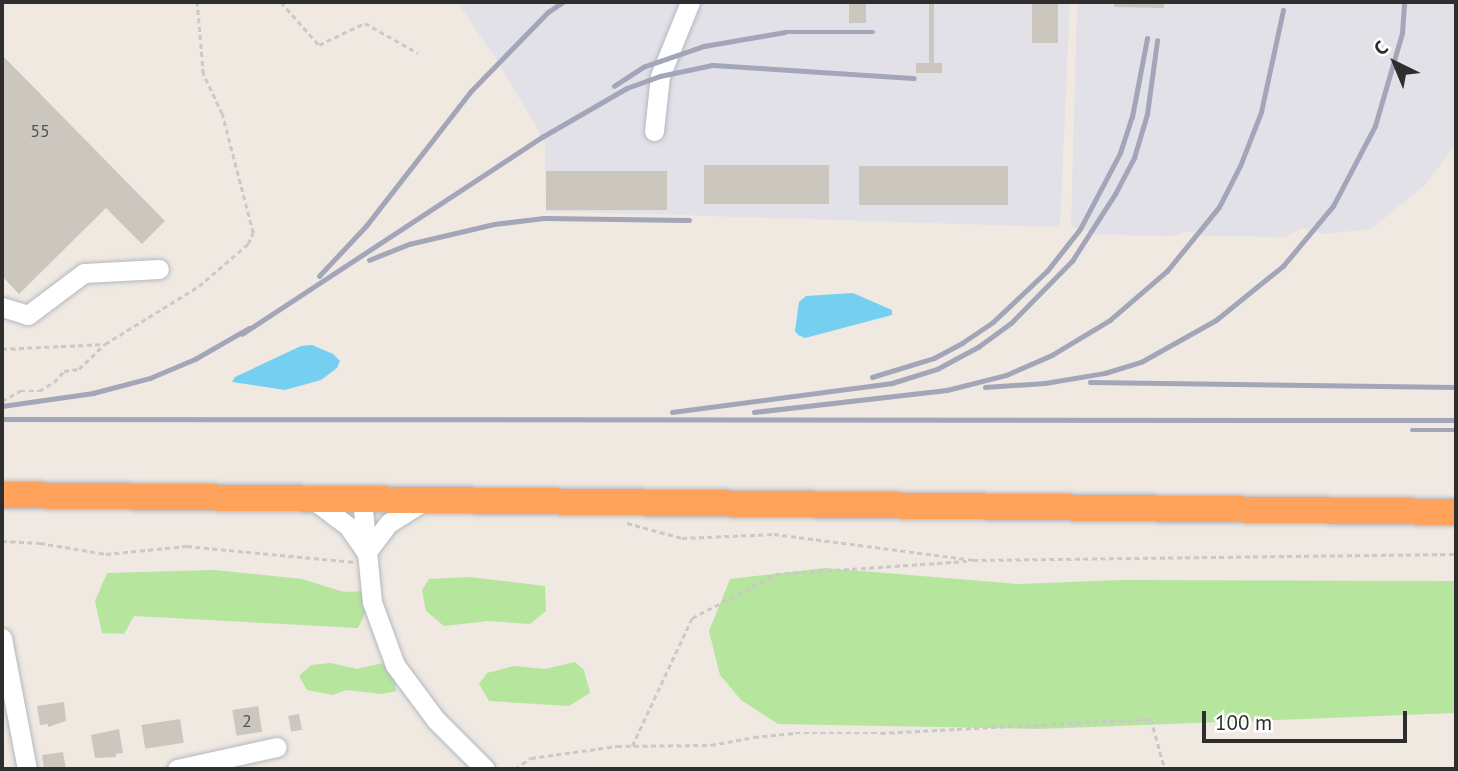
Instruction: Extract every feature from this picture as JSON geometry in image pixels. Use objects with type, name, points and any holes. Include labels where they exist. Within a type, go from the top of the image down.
[{"type":"highway","points":[[2,495],[1456,512]]},
{"type":"street","points":[[654,131],[660,76],[690,2]]},
{"type":"street","points":[[2,307],[28,315],[84,273],[159,269]]},
{"type":"street","points":[[312,499],[348,526],[367,559]]},
{"type":"street","points":[[362,499],[372,602],[395,665],[436,720],[485,769]]},
{"type":"street","points":[[367,559],[389,523],[424,501]]},
{"type":"street","points":[[2,638],[27,769]]},
{"type":"street","points":[[177,769],[277,747]]},
{"type":"path","points":[[2,401],[20,391],[39,391],[54,382],[64,371],[79,369],[105,344],[199,286],[248,244],[253,233],[222,114],[203,74],[197,2]]},
{"type":"path","points":[[281,2],[319,45],[365,23],[418,53]]},
{"type":"path","points":[[2,349],[105,344]]},
{"type":"path","points":[[616,520],[682,538],[774,534],[973,560]]},
{"type":"path","points":[[2,541],[40,543],[106,554],[187,546],[367,559]]},
{"type":"path","points":[[631,747],[692,618],[776,574],[973,560],[1456,554]]},
{"type":"path","points":[[515,769],[531,758],[617,746],[711,745],[795,733],[881,733],[1151,719],[1166,769]]},
{"type":"shaded area","points":[[457,2],[1070,2],[1060,227],[546,211],[545,142],[498,62]]},
{"type":"shaded area","points":[[1077,2],[1456,2],[1456,144],[1425,185],[1371,229],[1323,234],[1303,228],[1285,237],[1205,236],[1189,231],[1172,236],[1097,235],[1071,226]]},
{"type":"green space","points":[[825,568],[1018,584],[1122,580],[1456,581],[1456,713],[1039,729],[778,724],[741,700],[720,675],[709,631],[730,579]]},
{"type":"green space","points":[[214,570],[302,579],[344,592],[364,591],[366,612],[358,628],[134,616],[124,634],[102,633],[95,601],[107,573]]},
{"type":"green space","points":[[469,577],[545,586],[546,611],[530,624],[488,621],[444,626],[426,611],[422,590],[429,579]]},
{"type":"green space","points":[[575,662],[584,670],[590,693],[569,706],[489,701],[479,684],[487,673],[514,666],[545,669]]},
{"type":"green space","points":[[331,663],[357,669],[383,663],[394,674],[396,691],[381,694],[346,690],[333,695],[307,690],[299,676],[311,665]]},
{"type":"water","points":[[853,293],[892,310],[892,315],[805,338],[795,331],[799,302],[806,296]]},
{"type":"water","points":[[312,345],[333,354],[340,361],[337,368],[321,380],[285,390],[232,382],[235,377],[301,346]]},
{"type":"building","points":[[849,2],[866,2],[866,23],[849,23]]},
{"type":"building","points":[[929,2],[934,2],[934,63],[942,63],[942,73],[916,73],[916,63],[929,63]]},
{"type":"building","points":[[1032,2],[1058,2],[1058,43],[1032,43]]},
{"type":"building","points":[[1114,2],[1164,2],[1164,8],[1114,7]]},
{"type":"building","points":[[2,55],[165,221],[142,244],[106,208],[19,294],[2,276]]},
{"type":"building","points":[[704,165],[829,165],[829,204],[704,204]]},
{"type":"building","points":[[859,166],[1008,166],[1008,205],[859,205]]},
{"type":"building","points":[[546,171],[667,171],[667,210],[546,210]]},
{"type":"building","points":[[64,702],[66,721],[48,727],[48,724],[40,725],[37,706]]},
{"type":"building","points":[[258,706],[262,732],[236,736],[232,710]]},
{"type":"building","points":[[299,714],[302,730],[291,732],[288,716]]},
{"type":"building","points":[[180,719],[184,743],[145,749],[141,725]]},
{"type":"building","points":[[119,729],[123,753],[116,754],[116,757],[95,758],[91,735]]},
{"type":"building","points":[[63,752],[66,769],[44,769],[42,755]]},
{"type":"railway","points":[[319,276],[366,226],[471,91],[548,12],[563,2]]},
{"type":"railway","points":[[985,387],[1045,383],[1105,373],[1141,362],[1216,320],[1283,266],[1333,206],[1375,126],[1402,33],[1404,2]]},
{"type":"railway","points":[[754,412],[947,390],[1006,375],[1052,355],[1110,320],[1167,271],[1219,207],[1240,166],[1261,112],[1283,10]]},
{"type":"railway","points":[[614,86],[643,67],[704,46],[785,32],[873,32]]},
{"type":"railway","points":[[872,377],[934,358],[962,343],[993,322],[1047,271],[1080,229],[1120,153],[1132,117],[1147,38]]},
{"type":"railway","points":[[672,412],[892,383],[937,369],[978,347],[1011,323],[1072,261],[1115,194],[1134,158],[1147,114],[1157,41]]},
{"type":"railway","points":[[242,334],[542,137],[627,88],[660,76],[712,65],[914,78]]},
{"type":"railway","points":[[369,260],[409,244],[494,224],[544,218],[689,220]]},
{"type":"railway","points":[[2,406],[93,393],[150,378],[195,359],[249,328]]},
{"type":"railway","points":[[1090,382],[1456,387]]},
{"type":"railway","points":[[2,419],[1456,420]]},
{"type":"railway","points":[[1412,430],[1456,430]]}]
